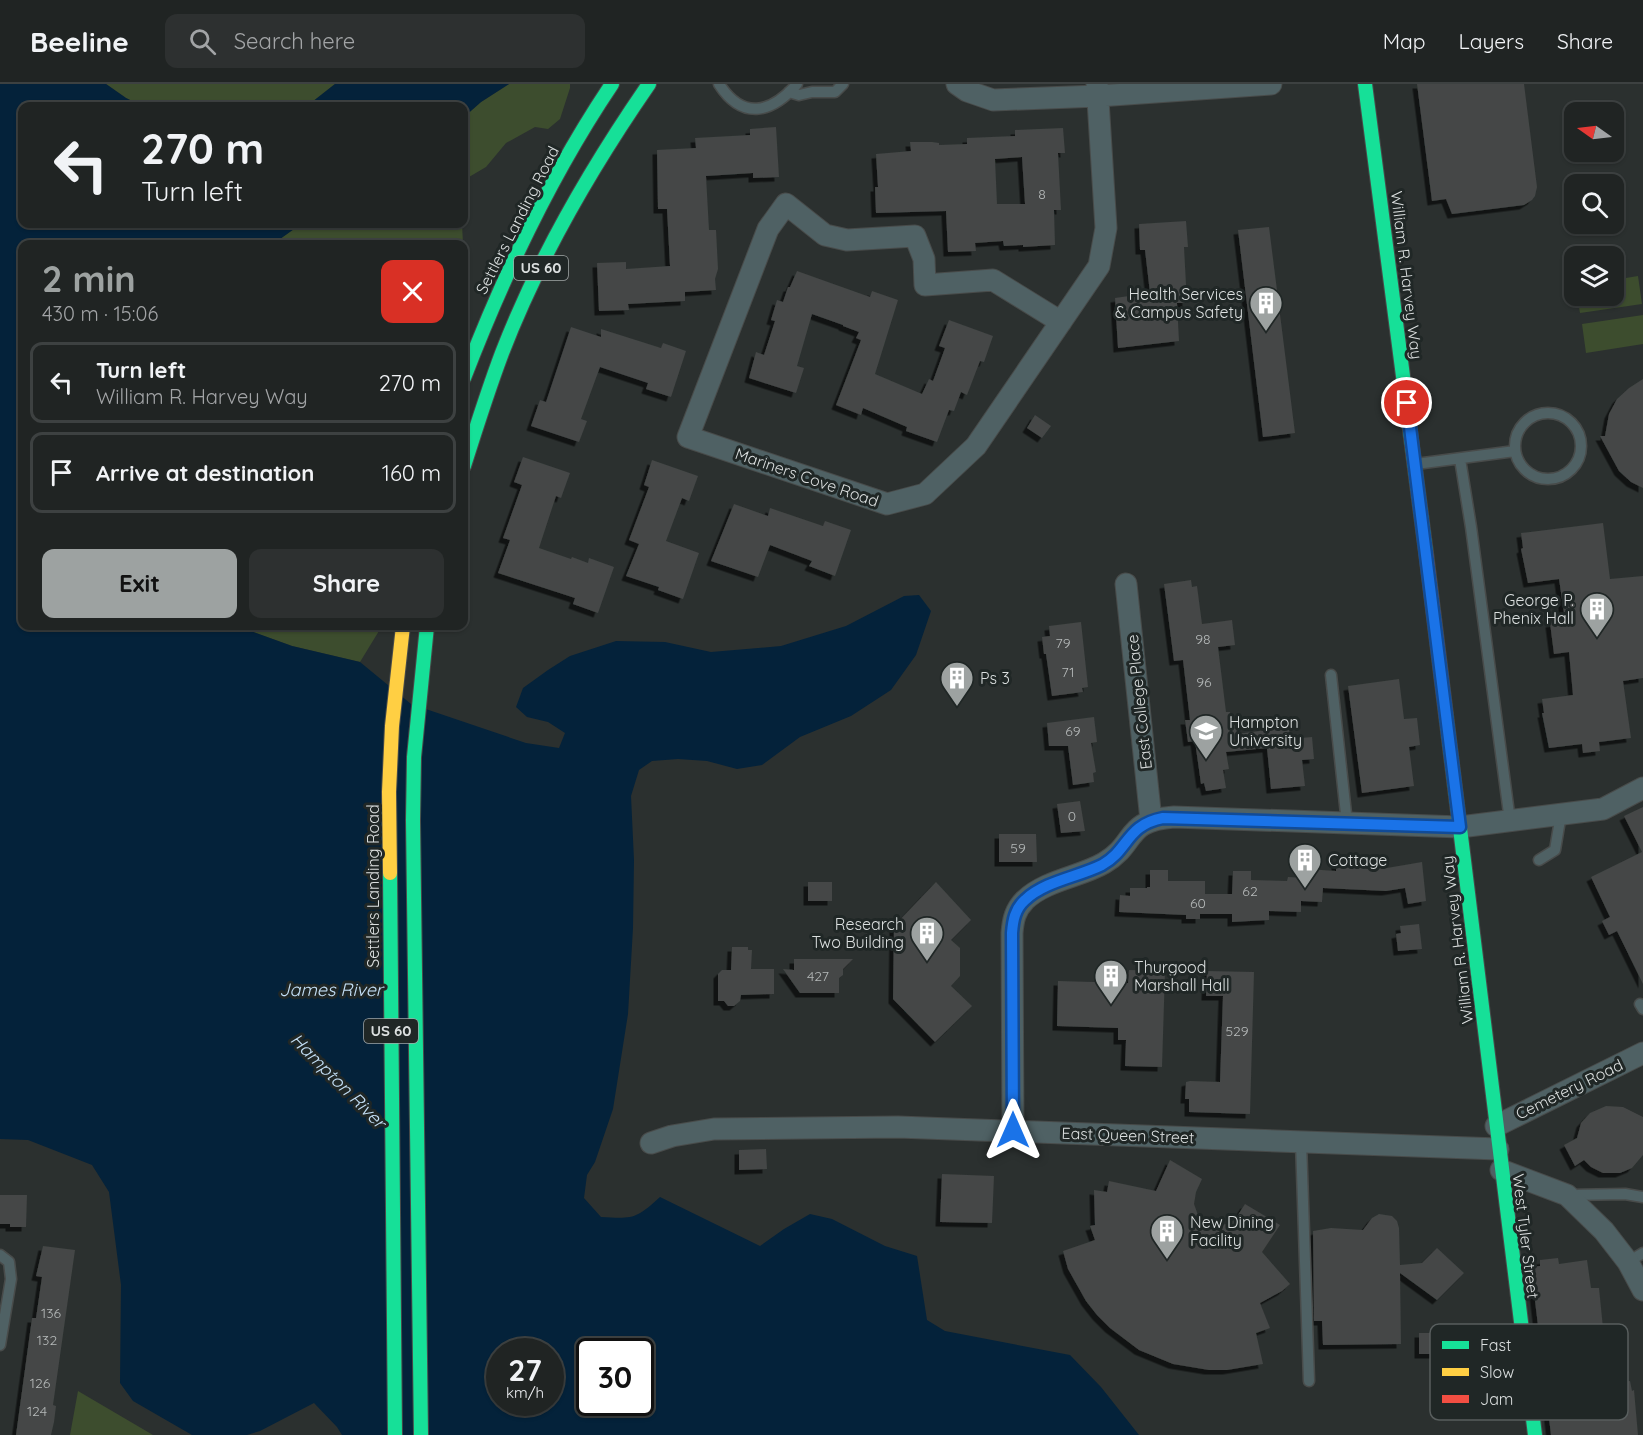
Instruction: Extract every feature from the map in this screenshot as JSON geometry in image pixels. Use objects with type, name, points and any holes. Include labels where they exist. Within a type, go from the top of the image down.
[{"type":"main road","name":"Settlers Landing Road","points":[[468,368],[512,261],[539,207],[573,146],[612,84]]},
{"type":"main road","name":"US 60","points":[[468,454],[503,352],[527,297],[584,186],[621,124],[649,84]]},
{"type":"main road","name":"William R. Harvey Way","points":[[1365,84],[1415,464],[1498,1149]]},
{"type":"main road","name":"Settlers Landing Road","points":[[394,1435],[389,792],[392,726],[403,630]]},
{"type":"main road","name":"US 60","points":[[421,1435],[413,820],[414,756],[427,630]]},
{"type":"main road","name":"West Tyler Street","points":[[1498,1149],[1520,1324]]},
{"type":"street","points":[[957,84],[967,92],[993,100],[1098,90],[1271,84]]},
{"type":"street","name":"Mariners Cove Road","points":[[1061,322],[993,280],[925,285],[924,259],[915,236],[847,240],[825,235],[786,204],[768,229],[688,437],[887,504],[925,494],[976,446],[1061,322],[1099,266],[1106,228],[1098,90]]},
{"type":"street","name":"East College Place","points":[[1126,584],[1151,820]]},
{"type":"street","points":[[1013,1130],[1012,933],[1013,920],[1018,908],[1027,898],[1039,891],[1108,860],[1136,829],[1151,820],[1174,817],[1460,827],[1603,809],[1643,788]]},
{"type":"street","name":"Cemetery Road","points":[[1496,1126],[1643,1053]]},
{"type":"street","name":"East Queen Street","points":[[651,1143],[687,1133],[743,1127],[897,1127],[1498,1149]]},
{"type":"street","points":[[1501,1170],[1567,1195],[1636,1258],[1643,1290]]},
{"type":"lane","points":[[719,84],[731,100],[746,109],[766,108],[793,88],[799,95],[812,92],[835,92],[843,84]]},
{"type":"lane","points":[[1542,413],[1562,416],[1576,428],[1580,437],[1580,455],[1576,464],[1562,477],[1542,479],[1532,475],[1524,469],[1515,451],[1515,440],[1525,423],[1542,413]]},
{"type":"lane","points":[[1415,464],[1515,451]]},
{"type":"lane","points":[[1460,459],[1510,821]]},
{"type":"lane","points":[[1331,675],[1347,823]]},
{"type":"lane","points":[[1539,860],[1556,850],[1561,814]]},
{"type":"lane","points":[[1301,1142],[1309,1380]]},
{"type":"lane","points":[[1567,1195],[1625,1194],[1643,1197]]},
{"type":"lane","points":[[0,1255],[9,1262],[11,1279],[0,1345]]},
{"type":"green space","points":[[106,84],[335,84],[312,102],[134,102]]},
{"type":"green space","points":[[509,84],[570,84],[560,119],[548,129],[535,127],[506,143],[486,167],[468,179],[468,113]]},
{"type":"green space","points":[[295,228],[462,228],[463,240],[279,240]]},
{"type":"green space","points":[[1638,276],[1642,304],[1580,313],[1579,306],[1624,306],[1624,278]]},
{"type":"green space","points":[[1643,315],[1643,344],[1586,353],[1582,324]]},
{"type":"green space","points":[[248,630],[380,630],[360,662],[292,646]]},
{"type":"green space","points":[[78,1391],[153,1435],[70,1435]]},
{"type":"water","name":"James River","points":[[0,84],[106,84],[134,102],[18,102],[18,228],[295,228],[279,240],[18,240],[18,630],[248,630],[292,646],[360,662],[411,704],[526,743],[559,748],[565,733],[548,722],[527,717],[516,707],[523,688],[570,656],[616,641],[665,642],[711,652],[781,646],[846,626],[904,596],[919,595],[931,611],[916,655],[891,690],[851,716],[800,737],[762,765],[737,769],[707,761],[678,759],[652,761],[639,770],[631,796],[634,860],[628,1014],[613,1109],[595,1162],[587,1175],[584,1198],[601,1217],[620,1218],[639,1214],[660,1197],[760,1246],[810,1214],[832,1219],[885,1246],[917,1256],[927,1320],[945,1331],[1070,1355],[1101,1387],[1139,1435],[342,1435],[314,1403],[260,1431],[247,1435],[192,1435],[133,1401],[120,1383],[121,1285],[109,1192],[92,1165],[28,1140],[0,1139]]},
{"type":"water","points":[[335,84],[509,84],[468,113],[468,102],[312,102]]},
{"type":"building","points":[[1417,84],[1524,84],[1537,187],[1532,200],[1524,205],[1452,214],[1446,199],[1432,201]]},
{"type":"building","points":[[776,127],[779,177],[753,178],[753,173],[706,176],[709,230],[716,230],[718,269],[715,279],[716,290],[685,292],[685,301],[628,304],[629,310],[599,311],[597,263],[626,262],[626,269],[670,266],[667,209],[658,209],[657,150],[696,148],[695,138],[750,135],[750,129]]},
{"type":"building","points":[[1063,128],[1065,153],[1058,153],[1061,210],[1054,210],[1055,245],[1004,246],[1003,241],[975,243],[976,251],[948,252],[946,211],[876,213],[875,187],[878,187],[876,154],[911,151],[910,142],[932,142],[939,143],[939,145],[967,144],[967,138],[1015,136],[1015,130]],"holes":[[[1022,157],[1025,204],[997,204],[995,159]]]},
{"type":"building","points":[[1186,221],[1188,247],[1184,247],[1187,303],[1177,303],[1179,341],[1118,348],[1115,298],[1150,293],[1145,250],[1140,250],[1139,224]]},
{"type":"building","name":"Health Services & Campus Safety","points":[[1269,227],[1295,433],[1263,437],[1238,230]]},
{"type":"building","points":[[797,271],[870,297],[872,291],[898,300],[875,374],[922,394],[929,379],[933,381],[945,348],[939,346],[949,320],[993,336],[984,362],[980,361],[967,395],[961,392],[954,411],[949,410],[937,442],[906,431],[907,427],[863,408],[861,415],[836,405],[861,340],[856,338],[859,332],[812,314],[797,366],[804,368],[796,393],[749,378],[756,352],[764,355],[775,321],[771,320],[777,300],[783,302]]},
{"type":"building","points":[[571,327],[601,337],[601,329],[661,348],[663,343],[686,351],[671,397],[646,389],[648,383],[600,367],[581,419],[587,421],[579,442],[531,426],[540,400],[546,402]]},
{"type":"building","points":[[1643,379],[1643,488],[1631,482],[1619,471],[1600,436],[1605,436],[1609,414],[1617,399]]},
{"type":"building","points":[[1035,415],[1051,426],[1042,438],[1027,428]]},
{"type":"building","points":[[523,457],[570,473],[561,498],[556,496],[539,548],[571,559],[572,557],[588,563],[589,558],[614,567],[598,613],[573,604],[575,598],[498,573],[510,540],[503,538],[522,485],[514,482]]},
{"type":"building","points":[[652,460],[698,476],[689,501],[682,498],[666,541],[699,553],[683,599],[658,590],[659,587],[626,576],[639,544],[629,540],[649,487],[644,485]]},
{"type":"building","points":[[734,504],[768,516],[770,508],[823,526],[825,521],[851,530],[835,576],[809,566],[812,561],[770,545],[758,577],[711,561]]},
{"type":"building","name":"George P. Phenix Hall","points":[[1603,523],[1610,579],[1643,576],[1643,678],[1623,681],[1631,738],[1599,742],[1600,751],[1583,753],[1582,744],[1549,748],[1542,713],[1544,713],[1542,699],[1573,695],[1569,652],[1554,654],[1550,623],[1565,620],[1559,579],[1528,583],[1521,549],[1523,548],[1521,533]]},
{"type":"building","points":[[1191,580],[1192,587],[1197,586],[1202,624],[1232,620],[1235,645],[1218,647],[1226,712],[1230,712],[1232,725],[1236,725],[1237,734],[1289,727],[1290,739],[1312,737],[1314,759],[1302,760],[1305,786],[1271,789],[1267,748],[1226,752],[1229,769],[1223,770],[1226,788],[1206,791],[1204,783],[1201,784],[1195,741],[1188,742],[1185,720],[1190,720],[1183,660],[1174,661],[1164,584]]},
{"type":"building","points":[[1081,622],[1088,687],[1082,688],[1083,692],[1052,696],[1042,637],[1050,636],[1049,626]]},
{"type":"building","points":[[1399,679],[1404,719],[1417,718],[1420,745],[1409,747],[1414,786],[1362,793],[1348,686]]},
{"type":"building","points":[[1094,717],[1097,742],[1091,743],[1096,772],[1093,773],[1094,782],[1073,785],[1068,746],[1049,746],[1047,723]]},
{"type":"building","points":[[1080,801],[1085,831],[1061,833],[1057,804]]},
{"type":"building","points":[[1643,807],[1643,984],[1617,931],[1609,935],[1602,921],[1610,917],[1591,877],[1642,852],[1624,816]]},
{"type":"building","points":[[999,834],[1036,834],[1037,862],[999,862]]},
{"type":"building","points":[[1336,862],[1381,864],[1381,869],[1422,862],[1426,901],[1408,904],[1405,888],[1386,891],[1323,888],[1322,902],[1301,901],[1301,912],[1269,911],[1269,920],[1232,922],[1232,914],[1200,914],[1200,919],[1186,919],[1186,915],[1119,912],[1120,895],[1130,896],[1130,888],[1150,887],[1150,870],[1168,870],[1168,881],[1205,881],[1205,894],[1232,894],[1233,871],[1251,871],[1251,880],[1287,881],[1288,877],[1307,878],[1307,869],[1336,871]]},
{"type":"building","points":[[808,882],[832,882],[832,901],[808,901]]},
{"type":"building","name":"Research Two Building","points":[[936,882],[971,920],[951,940],[960,948],[960,976],[951,986],[972,1006],[935,1042],[893,999],[894,926]]},
{"type":"building","points":[[1419,924],[1422,949],[1398,951],[1396,934],[1401,933],[1400,926]]},
{"type":"building","points":[[732,947],[748,947],[748,950],[752,950],[751,969],[774,969],[774,994],[741,995],[740,1001],[734,1006],[718,1001],[718,974],[722,970],[731,970]]},
{"type":"building","points":[[794,959],[853,959],[843,969],[843,975],[839,978],[839,993],[800,993],[783,969],[794,970]]},
{"type":"building","name":"Thurgood Marshall Hall","points":[[1129,970],[1165,971],[1162,1067],[1125,1066],[1126,1040],[1118,1040],[1118,1028],[1057,1026],[1058,981],[1128,983]]},
{"type":"building","points":[[1207,971],[1254,972],[1250,1114],[1189,1112],[1189,1099],[1185,1099],[1186,1082],[1220,1082],[1223,996],[1206,996]]},
{"type":"building","points":[[1606,1106],[1623,1107],[1643,1117],[1643,1155],[1632,1168],[1620,1173],[1603,1173],[1591,1167],[1584,1160],[1575,1166],[1564,1145],[1577,1138],[1581,1123],[1590,1113]]},
{"type":"building","points":[[766,1149],[767,1169],[739,1170],[739,1150]]},
{"type":"building","name":"New Dining Facility","points":[[1170,1160],[1202,1179],[1194,1204],[1198,1215],[1207,1223],[1218,1226],[1230,1223],[1245,1204],[1280,1225],[1262,1252],[1290,1284],[1260,1303],[1270,1328],[1256,1333],[1263,1364],[1227,1370],[1209,1370],[1173,1364],[1139,1350],[1097,1315],[1086,1301],[1068,1269],[1063,1251],[1095,1240],[1090,1226],[1095,1225],[1094,1190],[1107,1192],[1109,1181],[1156,1191]]},
{"type":"building","points":[[942,1174],[994,1176],[992,1223],[940,1222]]},
{"type":"building","points":[[0,1195],[27,1195],[26,1227],[10,1227],[10,1224],[0,1224]]},
{"type":"building","points":[[1379,1214],[1392,1216],[1397,1221],[1400,1265],[1422,1263],[1437,1248],[1464,1273],[1437,1300],[1400,1273],[1401,1344],[1323,1345],[1322,1321],[1314,1321],[1313,1231],[1331,1228],[1363,1230],[1372,1218]]},
{"type":"building","points":[[43,1246],[75,1250],[53,1405],[56,1406],[54,1422],[51,1435],[16,1435],[32,1318],[36,1318],[42,1277],[36,1276]]},
{"type":"building","points":[[1558,1258],[1559,1264],[1587,1260],[1591,1288],[1599,1288],[1603,1324],[1538,1324],[1531,1267],[1540,1266],[1540,1260]]},
{"type":"building","points":[[1419,1333],[1430,1333],[1430,1354],[1419,1354]]},
{"type":"building","points":[[1628,1381],[1630,1381],[1632,1391],[1634,1390],[1638,1435],[1551,1435],[1549,1420],[1628,1420]]},
{"type":"traffic: fast","points":[[468,368],[495,301],[548,190],[612,84]]},
{"type":"traffic: fast","points":[[468,454],[502,353],[532,282],[587,181],[649,84]]},
{"type":"traffic: fast","points":[[1365,84],[1426,553]]},
{"type":"traffic: fast","points":[[421,1435],[413,820],[414,757],[427,630]]},
{"type":"traffic: fast","points":[[1446,715],[1521,1324]]},
{"type":"traffic: fast","points":[[390,873],[395,1435]]},
{"type":"traffic: fast","points":[[1533,1420],[1535,1435]]},
{"type":"traffic: slow","points":[[390,873],[389,792],[392,726],[403,630]]},
{"type":"traffic: jam","points":[[1426,553],[1446,715]]},
{"type":"place","name":"Health Services & Campus Safety","points":[[1266,332]]},
{"type":"place","name":"George P. Phenix Hall","points":[[1597,638]]},
{"type":"place","name":"Ps 3","points":[[957,707]]},
{"type":"place","name":"Hampton University","points":[[1206,760]]},
{"type":"place","name":"Cottage","points":[[1305,889]]},
{"type":"place","name":"Research Two Building","points":[[927,962]]},
{"type":"place","name":"Thurgood Marshall Hall","points":[[1111,1005]]},
{"type":"place","name":"New Dining Facility","points":[[1167,1260]]},
{"type":"route","points":[[1013,1130],[1012,933],[1013,920],[1018,908],[1027,898],[1102,864],[1120,849],[1136,829],[1151,820],[1163,818],[1460,827],[1407,403]]},
{"type":"water label","name":"Hampton River","points":[[338,1081]]}]
